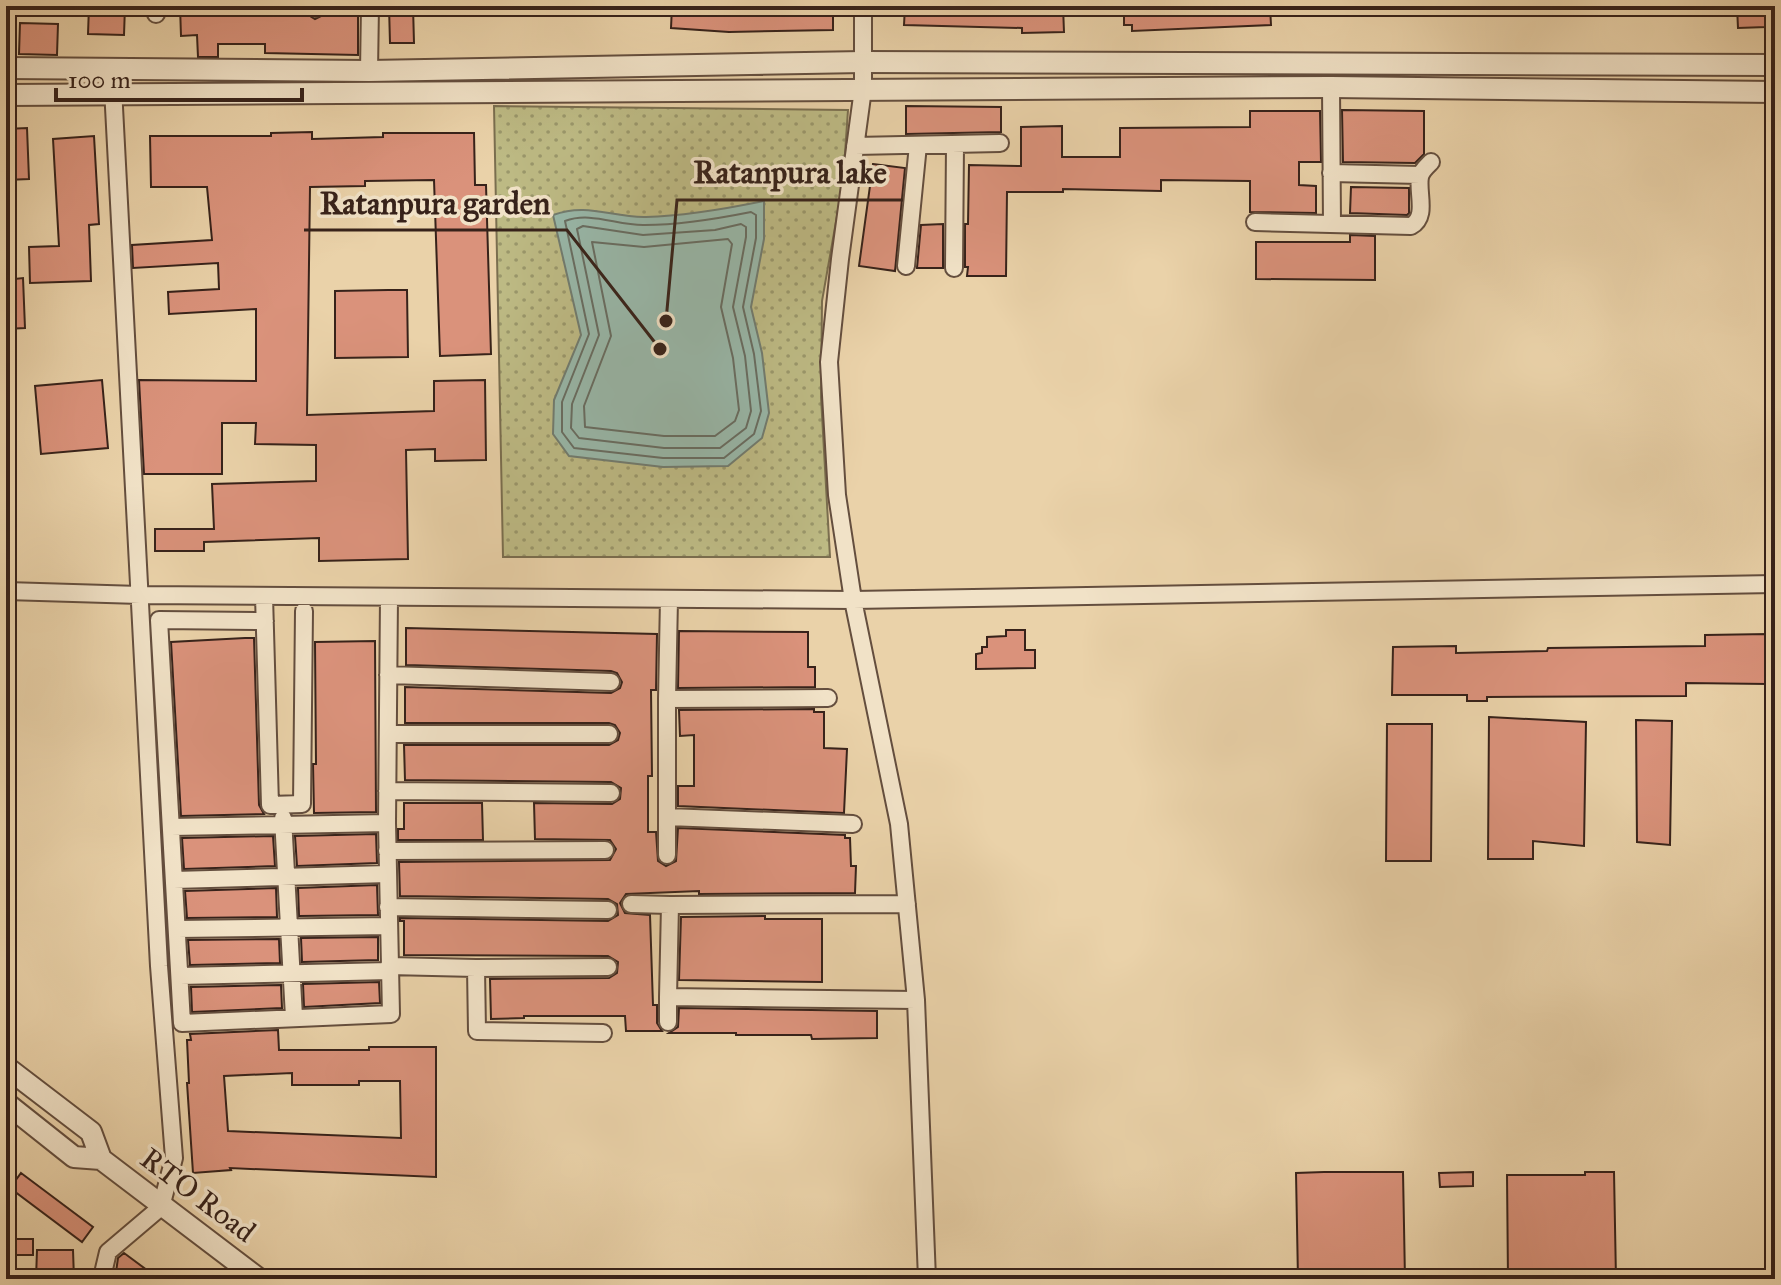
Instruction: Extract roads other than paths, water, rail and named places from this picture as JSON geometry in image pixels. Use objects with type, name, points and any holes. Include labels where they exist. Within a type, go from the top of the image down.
[{"type":"street","points":[[369,71],[370,6]]},
{"type":"street","points":[[863,6],[863,89],[829,362],[837,495],[853,600],[899,824],[916,1000],[927,1279]]},
{"type":"street","points":[[6,68],[369,71],[863,62],[1775,65]]},
{"type":"street","points":[[106,1279],[104,1269],[108,1252],[161,1207],[174,1158],[159,966],[112,69]]},
{"type":"street","points":[[1331,87],[1332,224]]},
{"type":"street","points":[[6,95],[1331,87],[1775,92]]},
{"type":"street","points":[[855,146],[1000,143]]},
{"type":"street","points":[[954,268],[955,144]]},
{"type":"street","points":[[906,266],[918,145]]},
{"type":"street","points":[[1255,222],[1403,226],[1417,222],[1420,216],[1420,175],[1431,162]]},
{"type":"street","points":[[1331,173],[1420,175]]},
{"type":"street","points":[[6,591],[140,595],[853,600],[1775,584]]},
{"type":"street","points":[[264,596],[270,805],[302,804],[304,611]]},
{"type":"street","points":[[265,621],[159,620],[182,1023],[391,1014],[387,851],[389,597]]},
{"type":"street","points":[[667,855],[669,599]]},
{"type":"street","points":[[388,675],[611,682]]},
{"type":"street","points":[[667,699],[828,698]]},
{"type":"street","points":[[388,734],[609,734]]},
{"type":"street","points":[[387,791],[611,793]]},
{"type":"street","points":[[283,805],[294,1017]]},
{"type":"street","points":[[668,817],[853,824]]},
{"type":"street","points":[[171,827],[387,823]]},
{"type":"street","points":[[387,851],[605,850]]},
{"type":"street","points":[[174,880],[388,874]]},
{"type":"street","points":[[631,904],[907,904]]},
{"type":"street","points":[[668,1022],[670,905]]},
{"type":"street","points":[[388,907],[608,910]]},
{"type":"street","points":[[177,929],[388,926]]},
{"type":"street","points":[[180,976],[389,969],[608,967]]},
{"type":"street","points":[[476,968],[477,1031],[603,1033]]},
{"type":"street","points":[[668,997],[916,1000]]},
{"type":"street","name":"RTO Road","points":[[6,1067],[91,1132],[101,1159],[259,1279]]},
{"type":"street","name":"RTO Road","points":[[6,1103],[74,1157],[101,1159]]},
{"type":"water","points":[[764,201],[764,239],[751,307],[762,353],[769,413],[762,438],[728,466],[663,467],[569,456],[553,434],[554,400],[581,335],[553,215],[589,210],[634,217],[661,216]]},
{"type":"place","name":"Ratanpura lake","points":[[666,321]]},
{"type":"place","name":"Ratanpura garden","points":[[660,349]]}]
